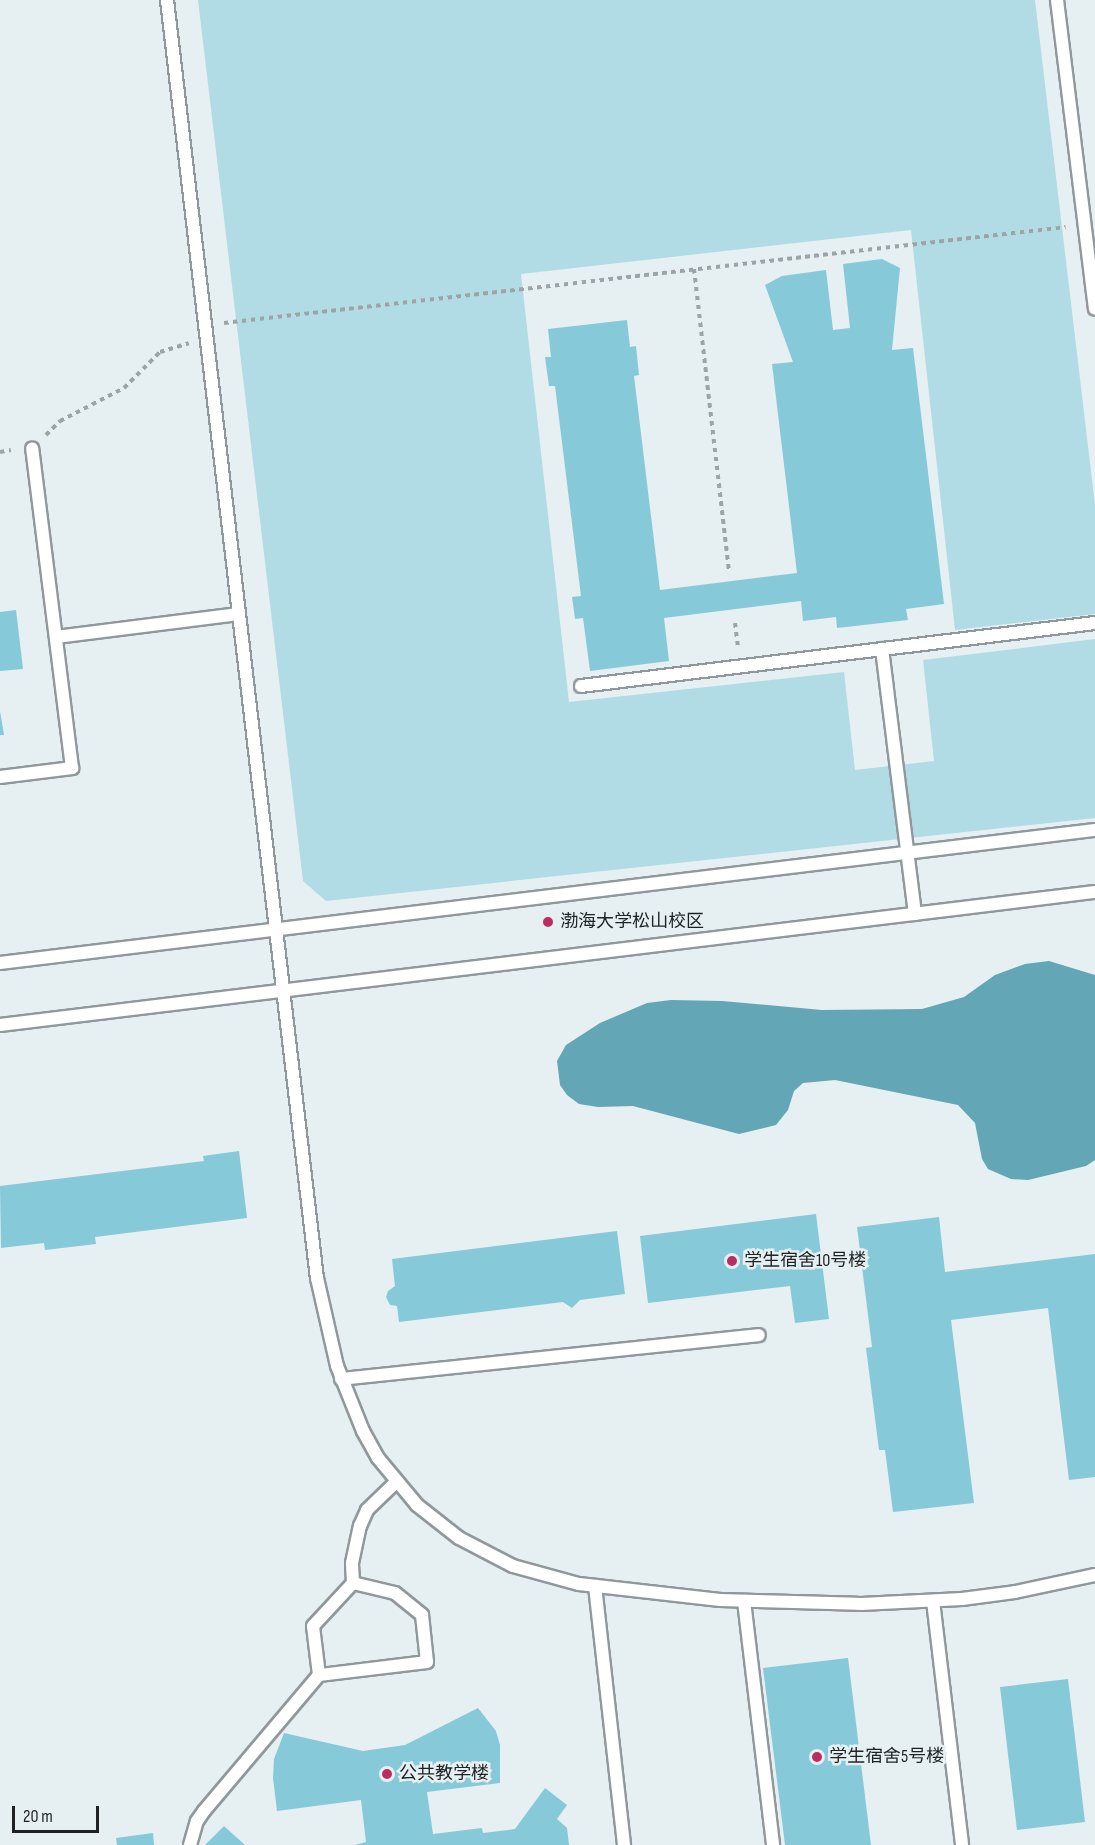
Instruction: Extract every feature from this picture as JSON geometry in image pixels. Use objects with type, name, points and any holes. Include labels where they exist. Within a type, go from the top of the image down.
[{"type":"lane","points":[[167,0],[317,1278],[341,1379],[363,1431],[396,1482],[437,1522],[483,1551],[546,1576],[595,1586],[744,1602],[861,1604],[933,1601],[1016,1592],[1095,1575]]},
{"type":"lane","points":[[1057,0],[1095,309]]},
{"type":"lane","points":[[0,777],[72,768],[32,448]]},
{"type":"lane","points":[[56,637],[239,615]]},
{"type":"lane","points":[[581,686],[1095,623]]},
{"type":"lane","points":[[882,649],[915,914]]},
{"type":"lane","points":[[0,963],[1095,830]]},
{"type":"lane","points":[[0,1025],[1095,892]]},
{"type":"lane","points":[[341,1379],[759,1335]]},
{"type":"lane","points":[[319,1675],[313,1626],[353,1583],[352,1563],[360,1526],[368,1510],[396,1482]]},
{"type":"lane","points":[[190,1845],[197,1821],[204,1811],[319,1675],[427,1662],[422,1615],[395,1593],[353,1583]]},
{"type":"lane","points":[[595,1586],[624,1845]]},
{"type":"lane","points":[[933,1601],[962,1845]]},
{"type":"lane","points":[[744,1602],[773,1845]]},
{"type":"path","points":[[32,448],[60,421],[124,388],[160,352],[206,331],[694,269],[1085,225]]},
{"type":"path","points":[[694,269],[729,573]]},
{"type":"shaded area","points":[[198,0],[1035,0],[1095,505],[1095,614],[955,630],[911,230],[521,274],[569,702],[844,672],[855,770],[934,761],[923,660],[1095,639],[1095,818],[326,901],[303,881]]},
{"type":"shaded area","points":[[1049,961],[1095,975],[1095,1160],[1086,1166],[1028,1180],[1011,1179],[988,1169],[982,1159],[975,1123],[958,1105],[835,1080],[803,1083],[794,1091],[788,1110],[776,1125],[739,1134],[633,1106],[598,1107],[579,1104],[567,1095],[560,1085],[557,1061],[566,1045],[600,1023],[647,1003],[671,1000],[722,1001],[822,1010],[922,1009],[964,997],[995,975],[1025,964]]},
{"type":"building","points":[[882,259],[900,268],[892,350],[913,348],[944,604],[906,609],[908,620],[837,628],[836,617],[803,621],[801,601],[664,618],[669,661],[590,671],[583,618],[575,619],[572,597],[581,596],[555,386],[549,386],[545,357],[551,357],[548,329],[627,320],[630,347],[636,346],[639,375],[634,376],[660,590],[797,573],[772,364],[793,362],[765,285],[782,276],[826,270],[833,330],[850,328],[843,264]]},
{"type":"building","points":[[16,610],[23,669],[0,671],[0,612]]},
{"type":"building","points":[[0,711],[4,735],[0,735]]},
{"type":"building","points":[[239,1151],[247,1218],[95,1237],[96,1244],[45,1250],[44,1243],[1,1248],[0,1186],[204,1161],[203,1156]]},
{"type":"building","name":"学生宿舍10号楼","points":[[816,1214],[829,1319],[795,1323],[790,1286],[648,1303],[640,1236]]},
{"type":"building","points":[[939,1217],[945,1272],[1095,1254],[1095,1477],[1069,1480],[1048,1308],[951,1320],[974,1503],[893,1512],[885,1450],[879,1450],[866,1348],[872,1347],[857,1227]]},
{"type":"building","points":[[617,1231],[625,1294],[580,1300],[572,1308],[563,1302],[399,1322],[397,1306],[390,1305],[386,1297],[388,1291],[395,1286],[392,1259]]},
{"type":"building","name":"学生宿舍5号楼","points":[[848,1658],[871,1845],[785,1845],[763,1668]]},
{"type":"building","points":[[1068,1679],[1085,1822],[1017,1830],[1000,1687]]},
{"type":"building","name":"公共教学楼","points":[[478,1708],[496,1731],[500,1745],[500,1783],[427,1792],[433,1834],[482,1828],[483,1833],[515,1829],[545,1788],[567,1805],[557,1819],[567,1828],[569,1845],[355,1845],[366,1842],[361,1800],[277,1811],[273,1778],[274,1759],[284,1733],[363,1751],[405,1745]]},
{"type":"building","points":[[224,1826],[245,1845],[205,1845]]},
{"type":"building","points":[[153,1833],[154,1845],[117,1845],[116,1838]]},
{"type":"place","name":"渤海大学松山校区","points":[[548,922]]},
{"type":"place","name":"学生宿舍10号楼","points":[[732,1261]]},
{"type":"place","name":"学生宿舍5号楼","points":[[817,1757]]},
{"type":"place","name":"公共教学楼","points":[[387,1774]]}]
